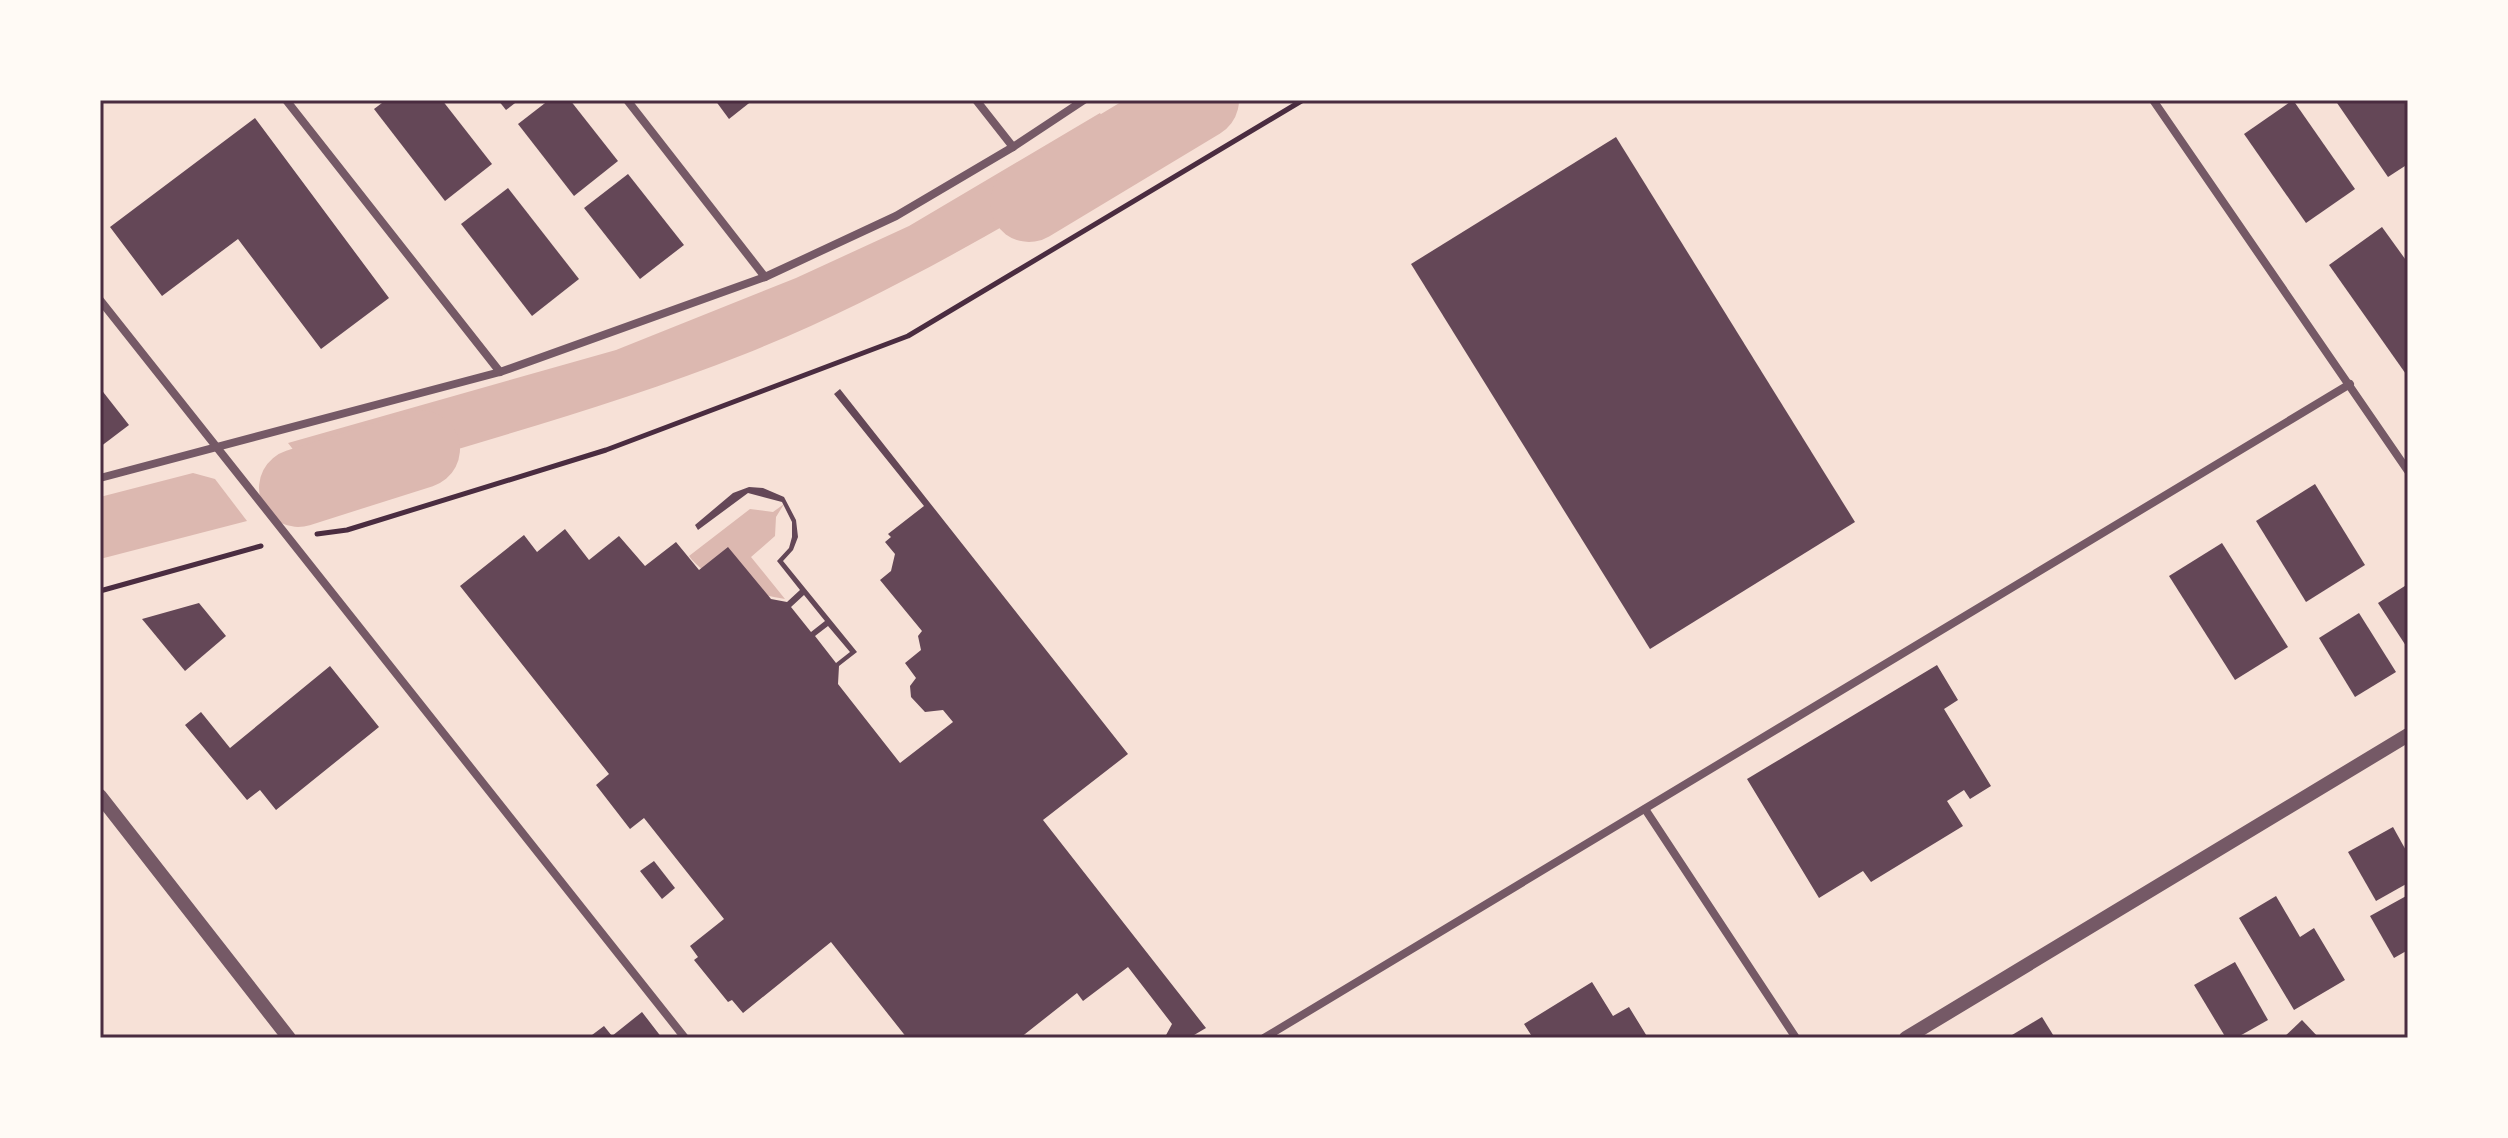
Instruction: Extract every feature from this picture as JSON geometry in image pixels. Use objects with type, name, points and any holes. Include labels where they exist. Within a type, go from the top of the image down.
[{"type":"street","points":[[286,100],[500,372]]},
{"type":"street","points":[[627,100],[765,277]]},
{"type":"street","points":[[976,100],[1013,147]]},
{"type":"street","points":[[100,478],[500,372],[765,277],[896,216],[1013,147],[1084,100]]},
{"type":"street","points":[[2153,100],[2408,471]]},
{"type":"street","points":[[100,300],[685,1038]]},
{"type":"street","points":[[1264,1038],[2350,384]]},
{"type":"street","points":[[1906,1038],[2408,735]]},
{"type":"street","points":[[100,796],[289,1038]]},
{"type":"street","points":[[1645,809],[1796,1038]]},
{"type":"path","points":[[100,591],[289,538],[347,530],[606,450],[908,336],[1303,100]]},
{"type":"shaded area","points":[[1100,113],[1125,155],[891,287],[745,354],[589,409],[324,489],[288,443],[616,350],[796,278],[909,226]]},
{"type":"shaded area","points":[[193,473],[215,479],[247,521],[100,559],[100,497]]},
{"type":"shaded area","points":[[784,504],[776,517],[775,536],[751,557],[785,599],[720,580],[689,556],[750,509],[773,512]]},
{"type":"building","points":[[386,100],[442,100],[492,164],[445,201],[374,109]]},
{"type":"building","points":[[498,100],[519,100],[506,110]]},
{"type":"building","points":[[549,100],[570,100],[618,161],[574,196],[518,124]]},
{"type":"building","points":[[715,100],[753,100],[729,119]]},
{"type":"building","points":[[2293,100],[2355,189],[2306,223],[2244,134]]},
{"type":"building","points":[[2335,100],[2403,100],[2408,107],[2408,164],[2388,177]]},
{"type":"building","points":[[255,118],[389,298],[321,349],[238,239],[162,296],[110,227]]},
{"type":"building","points":[[1616,137],[1855,522],[1650,649],[1411,264]]},
{"type":"building","points":[[628,174],[684,245],[640,279],[584,208]]},
{"type":"building","points":[[508,188],[579,279],[532,316],[461,224]]},
{"type":"building","points":[[2382,227],[2408,263],[2408,377],[2329,265]]},
{"type":"building","points":[[100,388],[129,425],[100,447]]},
{"type":"building","points":[[840,389],[1128,754],[1043,820],[1206,1028],[1189,1038],[1165,1037],[1172,1024],[1128,967],[1083,1001],[1077,993],[1020,1038],[907,1038],[831,942],[743,1013],[732,1000],[728,1002],[694,960],[698,957],[690,946],[724,919],[644,818],[630,829],[596,785],[609,774],[460,586],[524,535],[537,552],[565,529],[589,560],[619,536],[645,566],[676,542],[699,570],[728,547],[771,599],[787,602],[800,590],[777,561],[789,548],[792,537],[792,522],[782,502],[748,493],[698,530],[695,525],[733,493],[749,487],[763,488],[784,497],[796,520],[798,537],[793,550],[783,561],[857,652],[839,666],[838,684],[900,763],[953,722],[943,710],[925,712],[911,697],[910,686],[916,678],[905,663],[921,650],[918,636],[922,631],[880,580],[891,571],[895,554],[885,542],[891,537],[888,534],[924,506],[834,394]],"holes":[[[804,595],[825,621],[811,632],[791,607]],[[828,626],[850,652],[836,663],[815,636]]]},
{"type":"building","points":[[2315,484],[2365,565],[2306,602],[2256,521]]},
{"type":"building","points":[[2222,543],[2288,647],[2235,680],[2169,576]]},
{"type":"building","points":[[2408,584],[2408,649],[2378,603]]},
{"type":"building","points":[[199,603],[226,636],[185,671],[142,619]]},
{"type":"building","points":[[2359,613],[2396,672],[2355,697],[2319,638]]},
{"type":"building","points":[[1937,665],[1958,700],[1944,709],[1991,786],[1970,799],[1964,790],[1947,801],[1963,826],[1871,882],[1863,871],[1819,898],[1747,779]]},
{"type":"building","points":[[330,666],[379,727],[276,810],[260,790],[247,800],[185,725],[201,712],[230,748]]},
{"type":"building","points":[[2393,827],[2408,854],[2408,883],[2376,901],[2348,852]]},
{"type":"building","points":[[654,861],[675,888],[662,899],[640,871]]},
{"type":"building","points":[[2408,895],[2408,950],[2394,958],[2370,916]]},
{"type":"building","points":[[2276,896],[2300,937],[2314,928],[2345,980],[2294,1010],[2239,918]]},
{"type":"building","points":[[2235,962],[2268,1020],[2236,1038],[2226,1038],[2194,985]]},
{"type":"building","points":[[1592,982],[1613,1016],[1629,1007],[1648,1038],[1533,1038],[1524,1024]]},
{"type":"building","points":[[642,1012],[662,1038],[588,1038],[604,1026],[612,1036]]},
{"type":"building","points":[[2042,1017],[2055,1038],[2007,1038]]},
{"type":"building","points":[[2302,1020],[2319,1038],[2283,1038]]},
{"type":"waterway","points":[[1029,203],[1200,100]]},
{"type":"waterway","points":[[298,488],[421,449]]}]
